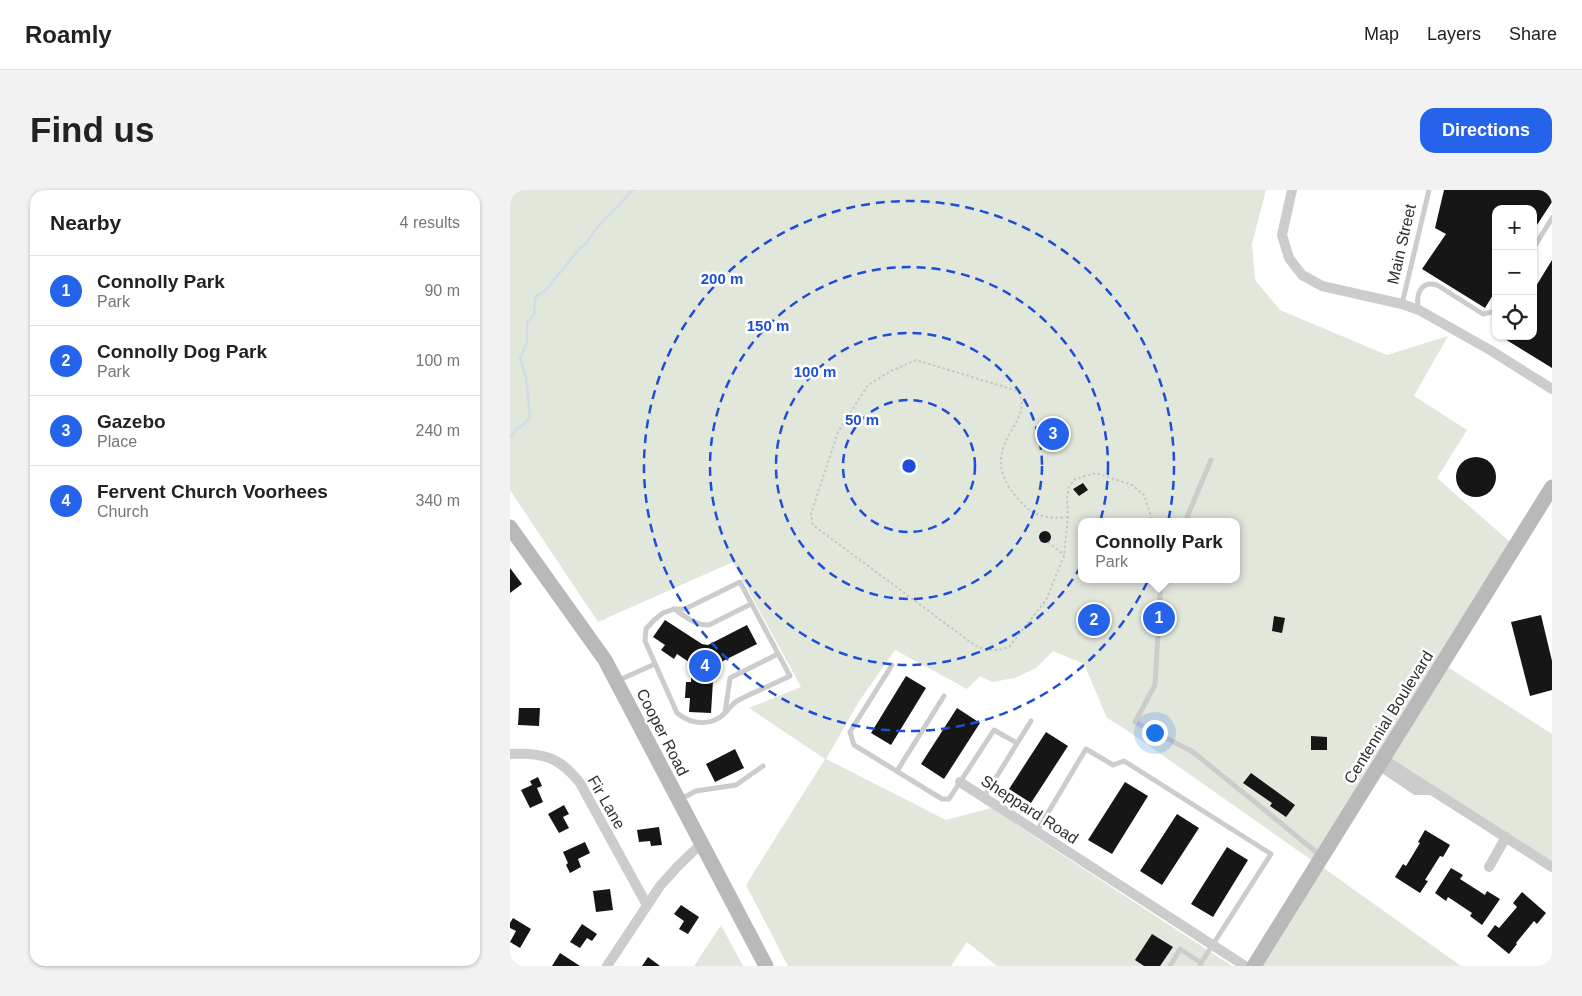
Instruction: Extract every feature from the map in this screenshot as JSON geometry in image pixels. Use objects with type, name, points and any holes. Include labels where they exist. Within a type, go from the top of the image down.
[{"type":"main road","name":"Centennial Boulevard","points":[[1254,966],[1552,487]]},
{"type":"main road","name":"Cooper Road","points":[[511,530],[605,660],[766,966]]},
{"type":"street","name":"Main Street","points":[[1292,190],[1282,235],[1289,258],[1302,275],[1322,286],[1402,304],[1419,310],[1490,350],[1552,389]]},
{"type":"street","name":"Fir Lane","points":[[510,754],[536,754],[549,757],[570,771],[580,783],[648,905]]},
{"type":"street","points":[[1381,762],[1416,790],[1433,791],[1552,867]]},
{"type":"street","name":"Sheppard Road","points":[[960,782],[1245,966]]},
{"type":"street","points":[[1489,867],[1506,837]]},
{"type":"street","points":[[607,966],[660,886],[701,844]]},
{"type":"lane","name":"Main Street","points":[[1402,304],[1429,190]]},
{"type":"lane","points":[[1537,242],[1552,218]]},
{"type":"lane","name":"Main Street","points":[[1419,310],[1417,301],[1419,291],[1424,285],[1432,283],[1437,284],[1483,314],[1492,312]]},
{"type":"lane","points":[[1187,518],[1211,460]]},
{"type":"lane","points":[[740,582],[751,604],[790,676],[734,703],[717,720],[707,723],[696,723],[681,717],[677,714],[645,641],[646,629],[663,613],[674,609],[685,609],[740,582]]},
{"type":"lane","points":[[1161,583],[1155,685],[1135,722],[1193,752],[1322,857]]},
{"type":"lane","points":[[674,609],[698,624],[709,625],[751,604]]},
{"type":"lane","points":[[725,713],[728,682],[732,676],[778,654]]},
{"type":"lane","points":[[616,681],[655,664]]},
{"type":"lane","name":"Sheppard Road","points":[[892,665],[850,732],[854,744],[942,799],[948,799],[960,782]]},
{"type":"lane","points":[[897,771],[944,696]]},
{"type":"lane","points":[[984,797],[1032,721]]},
{"type":"lane","points":[[960,782],[994,730],[1017,743]]},
{"type":"lane","points":[[1037,831],[1086,749],[1113,765],[1124,762],[1271,854],[1201,965],[1180,949],[1170,966]]},
{"type":"lane","points":[[679,800],[696,791],[736,785],[762,766]]},
{"type":"path","points":[[1068,516],[1040,517],[1020,502],[1005,483],[1000,463],[1003,444],[1022,410],[1022,397],[1018,391],[916,360],[891,371],[868,385],[838,432],[811,514],[814,525],[969,641],[978,647],[988,650],[999,650],[1009,646],[1046,600],[1064,556],[1068,516],[1067,496],[1069,487],[1075,479],[1096,473],[1132,485],[1144,495],[1152,518]]},
{"type":"path","points":[[1048,542],[1064,556]]},
{"type":"shaded area","points":[[510,190],[1266,190],[1252,244],[1255,280],[1280,310],[1387,355],[1448,336],[1414,396],[1467,430],[1437,478],[1516,547],[1443,664],[1552,734],[1552,867],[1383,759],[1318,864],[1461,966],[1254,966],[1317,864],[1107,718],[1084,664],[1053,651],[1036,668],[1015,678],[992,682],[980,676],[967,689],[895,650],[858,703],[826,759],[946,820],[991,808],[1232,966],[997,966],[967,942],[951,966],[788,966],[746,885],[825,759],[749,708],[801,687],[733,562],[598,622],[510,490]]},
{"type":"shaded area","points":[[721,925],[743,966],[694,966]]},
{"type":"building","points":[[1444,190],[1552,190],[1552,202],[1537,225],[1537,205],[1492,205],[1492,297],[1485,308],[1422,269],[1446,234],[1435,228]]},
{"type":"building","points":[[1552,260],[1552,368],[1506,340],[1537,340],[1537,284]]},
{"type":"building","points":[[1472,457],[1480,457],[1487,460],[1493,466],[1496,477],[1493,488],[1487,494],[1480,497],[1472,497],[1465,494],[1459,488],[1456,481],[1456,473],[1459,466],[1465,460]]},
{"type":"building","points":[[1083,483],[1088,490],[1079,496],[1073,489]]},
{"type":"building","points":[[1043,531],[1047,531],[1051,537],[1047,543],[1043,543],[1039,539],[1039,535]]},
{"type":"building","points":[[510,568],[522,584],[510,593]]},
{"type":"building","points":[[1541,615],[1552,661],[1552,690],[1530,696],[1511,622]]},
{"type":"building","points":[[1274,616],[1285,618],[1282,633],[1272,631]]},
{"type":"building","points":[[665,620],[702,644],[708,645],[747,625],[757,644],[714,664],[711,713],[689,712],[690,698],[685,698],[686,682],[691,682],[692,664],[677,654],[674,659],[661,650],[665,645],[653,637]]},
{"type":"building","points":[[906,676],[926,688],[891,745],[871,733]]},
{"type":"building","points":[[519,708],[540,708],[539,726],[518,725]]},
{"type":"building","points":[[957,708],[980,723],[944,779],[921,764]]},
{"type":"building","points":[[1046,732],[1068,746],[1031,803],[1009,789]]},
{"type":"building","points":[[1311,736],[1327,737],[1327,750],[1311,750]]},
{"type":"building","points":[[735,749],[744,768],[715,782],[706,764]]},
{"type":"building","points":[[1251,773],[1295,805],[1286,817],[1270,806],[1272,803],[1243,783]]},
{"type":"building","points":[[538,777],[542,786],[537,788],[543,802],[530,808],[521,790],[532,785],[530,781]]},
{"type":"building","points":[[1125,782],[1148,796],[1112,854],[1088,840]]},
{"type":"building","points":[[564,805],[569,814],[563,817],[569,828],[559,833],[548,814]]},
{"type":"building","points":[[1177,814],[1199,828],[1162,885],[1140,871]]},
{"type":"building","points":[[659,827],[662,845],[651,846],[650,841],[639,842],[637,830]]},
{"type":"building","points":[[1425,830],[1450,845],[1443,857],[1440,856],[1425,880],[1428,881],[1420,893],[1395,877],[1403,864],[1406,866],[1420,843],[1418,842]]},
{"type":"building","points":[[585,842],[590,853],[578,859],[581,867],[570,873],[563,852]]},
{"type":"building","points":[[1227,847],[1248,860],[1213,917],[1191,904]]},
{"type":"building","points":[[1451,868],[1463,875],[1460,879],[1485,895],[1487,891],[1500,899],[1482,925],[1470,916],[1472,913],[1448,897],[1446,901],[1435,893]]},
{"type":"building","points":[[610,889],[613,910],[596,912],[593,891]]},
{"type":"building","points":[[1522,892],[1546,913],[1537,924],[1534,921],[1509,954],[1487,936],[1495,925],[1499,928],[1517,907],[1513,903]]},
{"type":"building","points":[[681,905],[699,917],[688,934],[679,929],[684,921],[674,914]]},
{"type":"building","points":[[513,918],[531,929],[520,948],[510,942],[516,931],[510,928]]},
{"type":"building","points":[[582,924],[597,934],[592,941],[587,938],[580,948],[570,942]]},
{"type":"building","points":[[1152,934],[1173,947],[1160,966],[1144,966],[1135,960]]},
{"type":"building","points":[[560,953],[580,966],[552,966]]},
{"type":"building","points":[[648,957],[660,966],[642,966]]},
{"type":"waterway","points":[[510,438],[530,417],[526,377],[520,359],[527,342],[527,323],[535,313],[536,296],[545,291],[580,248],[586,244],[595,230],[633,190]]},
{"type":"place","name":"Gazebo","points":[[1053,434]]},
{"type":"place","name":"Connolly Park","points":[[1159,618]]},
{"type":"place","name":"Connolly Dog Park","points":[[1094,620]]},
{"type":"place","name":"Fervent Church Voorhees","points":[[705,666]]}]
